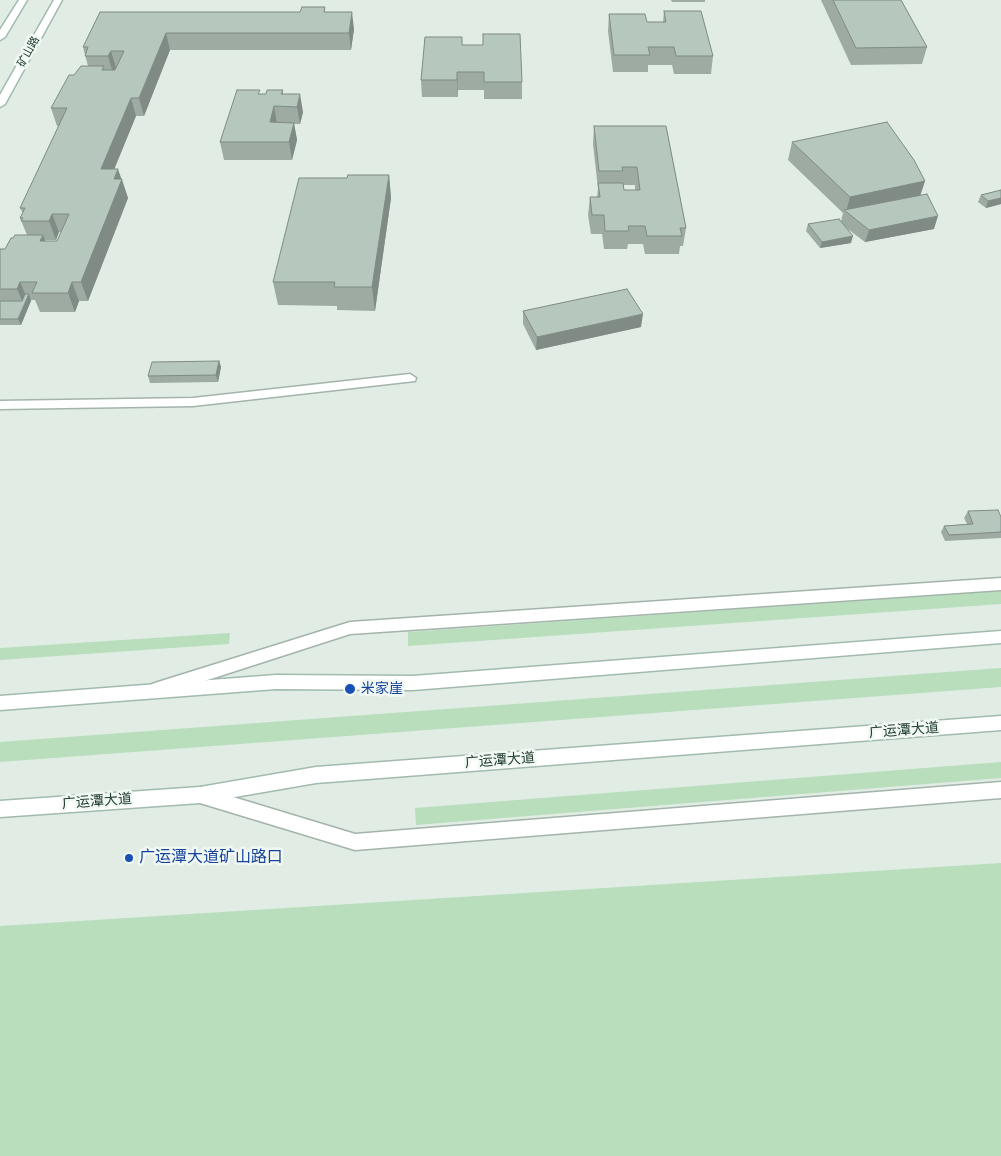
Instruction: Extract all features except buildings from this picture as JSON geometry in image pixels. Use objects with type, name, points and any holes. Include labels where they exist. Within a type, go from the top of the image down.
[{"type":"main road","points":[[0,36],[23,0]]},
{"type":"main road","name":"矿山路","points":[[0,104],[58,0]]},
{"type":"main road","points":[[0,405],[193,402],[410,378]]},
{"type":"main road","points":[[154,690],[350,628],[1001,584]]},
{"type":"main road","points":[[3,702],[276,682],[413,683],[1001,637]]},
{"type":"main road","name":"广运潭大道","points":[[1,809],[200,795],[316,775],[1001,723]]},
{"type":"main road","points":[[200,795],[355,842],[1001,790]]},
{"type":"green space","points":[[1001,591],[1001,604],[408,646],[408,632]]},
{"type":"green space","points":[[230,633],[229,644],[0,660],[0,648]]},
{"type":"green space","points":[[1001,668],[1001,687],[0,762],[0,742]]},
{"type":"green space","points":[[1001,762],[1001,778],[416,825],[415,808]]},
{"type":"green space","points":[[1001,863],[1001,1156],[0,1156],[0,926]]},
{"type":"place","name":"米家崖","points":[[350,689]]},
{"type":"place","name":"广运潭大道矿山路口","points":[[129,858]]}]
